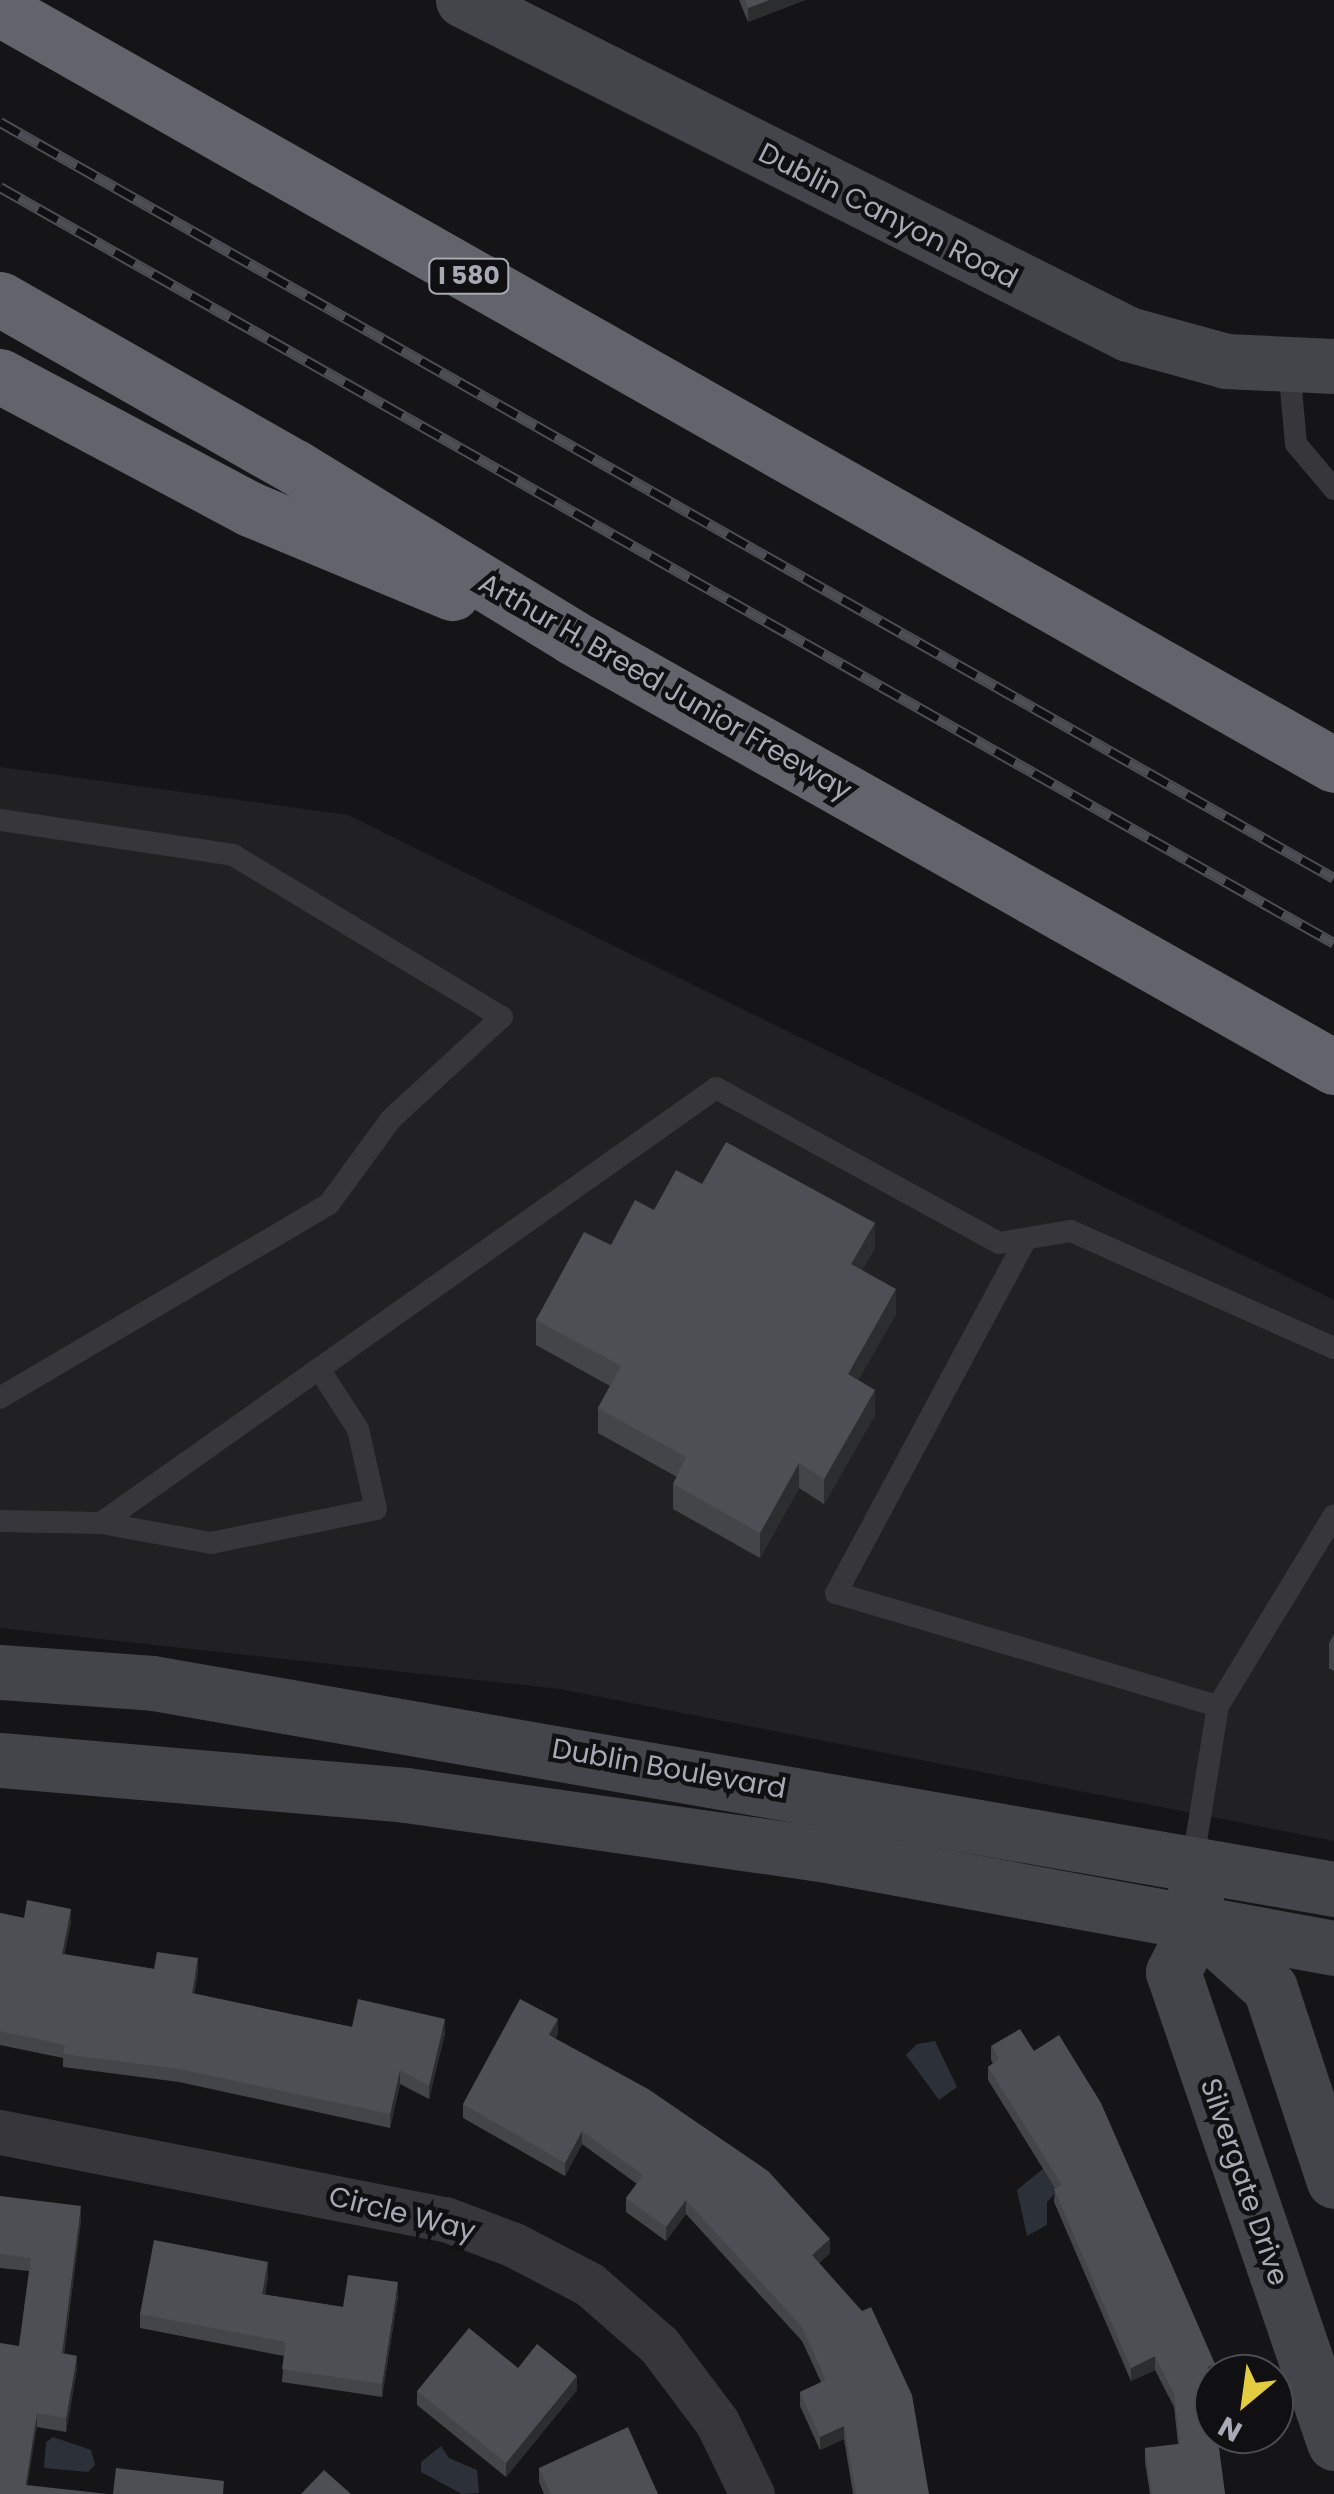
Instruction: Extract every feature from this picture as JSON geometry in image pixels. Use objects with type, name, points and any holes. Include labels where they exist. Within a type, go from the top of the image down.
[{"type":"highway","name":"I 580","points":[[0,10],[1334,766]]},
{"type":"highway","name":"Arthur H. Breed Junior Freeway","points":[[0,298],[296,468],[572,637],[1334,1068]]},
{"type":"highway","points":[[0,376],[322,543],[572,637]]},
{"type":"street","name":"Dublin Canyon Road","points":[[462,0],[1096,320],[1193,354],[1312,367]]},
{"type":"street","name":"Dublin Boulevard","points":[[0,1672],[172,1686],[1193,1860],[1334,1889]]},
{"type":"street","points":[[0,1760],[406,1796],[815,1853],[1334,1948]]},
{"type":"street","points":[[1193,1860],[1198,1923],[1270,1988],[1334,2181]]},
{"type":"street","name":"Silvergate Drive","points":[[1198,1923],[1173,1972],[1334,2443]]},
{"type":"street","name":"Circle Way","points":[[0,2132],[445,2219],[514,2245],[589,2284],[659,2345],[717,2422],[752,2494]]},
{"type":"lane","points":[[1312,367],[1296,444],[1334,489]]},
{"type":"lane","points":[[0,820],[233,855],[502,1017],[390,1118],[329,1204],[0,1398]]},
{"type":"lane","points":[[102,1522],[716,1088],[1000,1243],[1071,1231],[1334,1348]]},
{"type":"lane","points":[[1026,1239],[836,1593],[1218,1706]]},
{"type":"lane","points":[[0,1521],[102,1522],[211,1543],[376,1509],[358,1430],[319,1369]]},
{"type":"lane","points":[[1193,1860],[1218,1706],[1334,1514]]},
{"type":"shaded area","points":[[0,767],[348,815],[1334,1300],[1334,1841],[560,1689],[0,1628]]},
{"type":"shaded area","points":[[935,2041],[957,2087],[939,2100],[906,2055],[917,2044]]},
{"type":"shaded area","points":[[1050,2163],[1062,2186],[1047,2202],[1047,2225],[1027,2236],[1017,2190]]},
{"type":"shaded area","points":[[53,2437],[91,2450],[95,2465],[88,2472],[44,2468],[46,2442]]},
{"type":"shaded area","points":[[441,2446],[449,2458],[477,2470],[479,2493],[462,2494],[421,2472],[421,2462]]},
{"type":"building","points":[[745,0],[769,0],[748,8]]},
{"type":"building","points":[[726,1142],[875,1223],[851,1264],[896,1289],[848,1374],[875,1390],[824,1479],[799,1463],[760,1533],[673,1484],[686,1457],[598,1408],[621,1366],[536,1320],[584,1232],[611,1245],[635,1200],[654,1210],[676,1170],[702,1184]]},
{"type":"building","points":[[27,1900],[71,1909],[62,1954],[154,1969],[157,1952],[198,1958],[192,1993],[352,2027],[358,1999],[445,2019],[429,2086],[400,2070],[390,2114],[179,2069],[63,2054],[65,2045],[0,2031],[0,1913],[24,1918]]},
{"type":"building","points":[[520,1999],[558,2019],[549,2035],[648,2089],[768,2171],[830,2239],[812,2255],[862,2311],[871,2307],[912,2395],[929,2494],[856,2494],[844,2426],[820,2437],[800,2392],[826,2380],[802,2327],[686,2200],[666,2227],[626,2198],[643,2175],[582,2131],[565,2163],[463,2104]]},
{"type":"building","points":[[1020,2029],[1034,2051],[1059,2035],[1101,2103],[1211,2354],[1194,2354],[1194,2454],[1220,2454],[1225,2494],[1152,2494],[1145,2448],[1180,2444],[1174,2394],[1155,2356],[1131,2368],[1054,2189],[1062,2185],[988,2067],[999,2059],[991,2046]]},
{"type":"building","points":[[0,2196],[81,2206],[62,2353],[77,2356],[66,2418],[37,2413],[26,2485],[108,2494],[0,2494],[0,2343],[19,2346],[31,2258],[0,2254]]},
{"type":"building","points":[[154,2240],[268,2262],[262,2294],[343,2307],[348,2275],[398,2282],[382,2384],[282,2369],[286,2342],[140,2314]]},
{"type":"building","points":[[469,2328],[518,2368],[537,2344],[577,2376],[506,2463],[417,2391]]},
{"type":"building","points":[[628,2427],[658,2494],[551,2494],[539,2468]]},
{"type":"building","points":[[116,2468],[224,2481],[223,2494],[113,2494]]},
{"type":"building","points":[[324,2470],[351,2494],[301,2494]]},
{"type":"railway","points":[[0,122],[1334,878]]},
{"type":"railway","points":[[0,187],[1334,943]]}]
